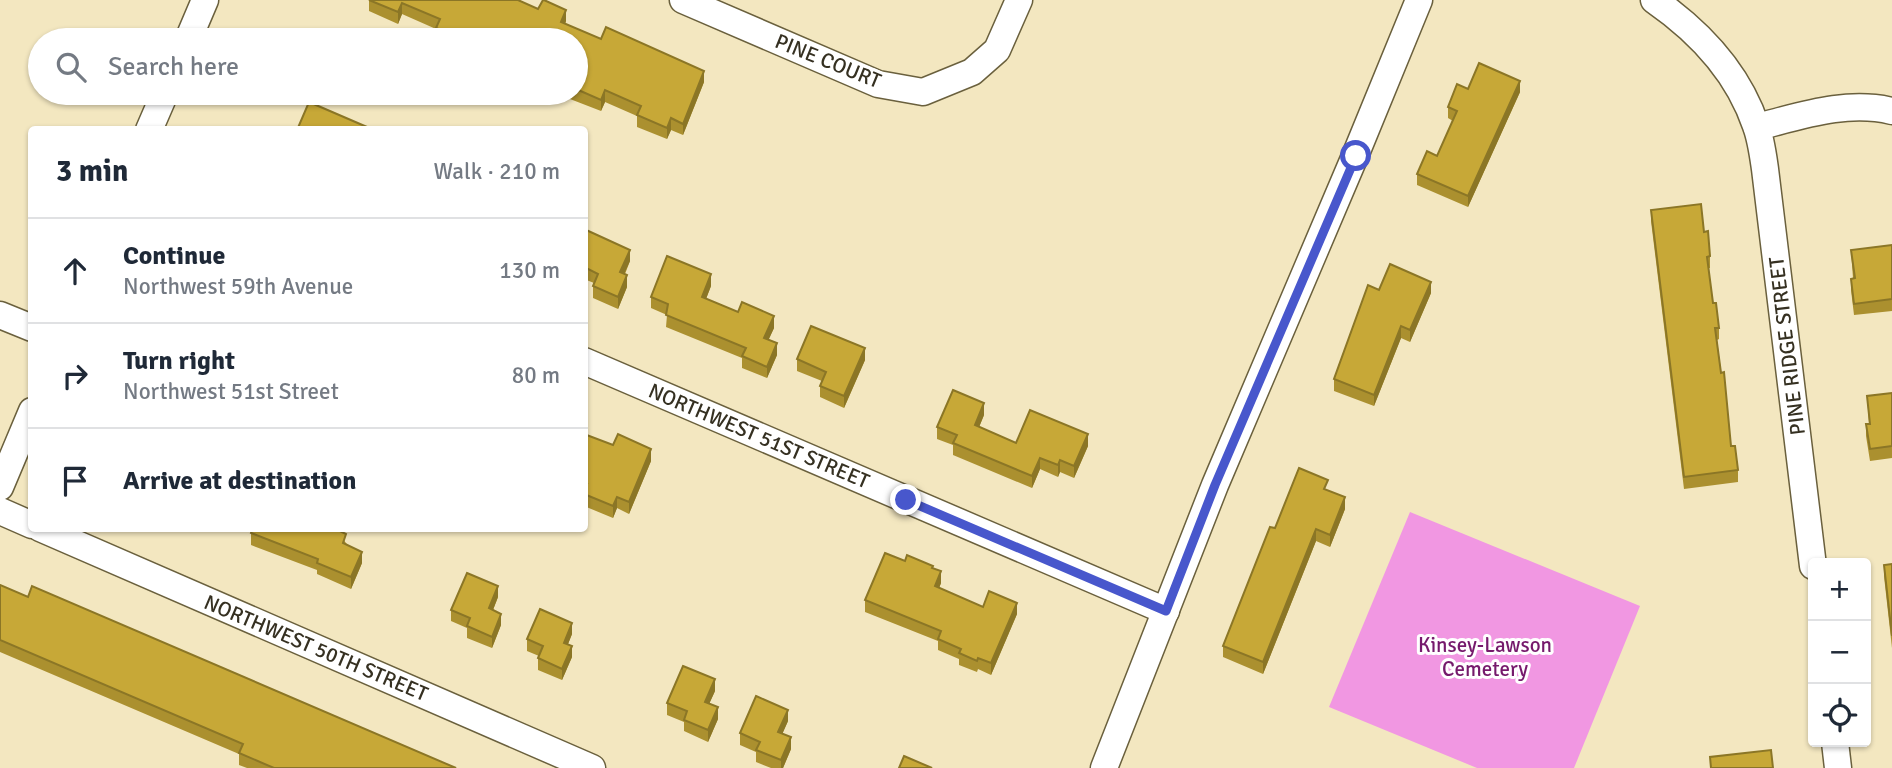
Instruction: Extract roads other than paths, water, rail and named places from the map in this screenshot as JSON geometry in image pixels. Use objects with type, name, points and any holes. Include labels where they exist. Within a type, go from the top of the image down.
[{"type":"street","points":[[193,28],[205,0]]},
{"type":"street","name":"PINE COURT","points":[[683,0],[878,84],[923,92],[972,72],[997,50],[1019,0]]},
{"type":"street","points":[[1104,768],[1215,485],[1356,156],[1419,0]]},
{"type":"street","name":"PINE RIDGE STREET","points":[[1654,0],[1685,22],[1712,50],[1743,95],[1757,127],[1765,169],[1812,558]]},
{"type":"street","points":[[151,126],[160,105]]},
{"type":"street","points":[[1757,127],[1836,108],[1876,107],[1892,111]]},
{"type":"street","points":[[0,315],[28,326]]},
{"type":"street","name":"NORTHWEST 51ST STREET","points":[[588,363],[1166,611]]},
{"type":"street","points":[[0,487],[28,420]]},
{"type":"street","points":[[0,511],[28,523]]},
{"type":"street","name":"NORTHWEST 50TH STREET","points":[[49,532],[592,768]]},
{"type":"street","points":[[1836,747],[1838,768]]},
{"type":"park label","name":"Kinsey-Lawson Cemetery","points":[[1485,657]]}]
